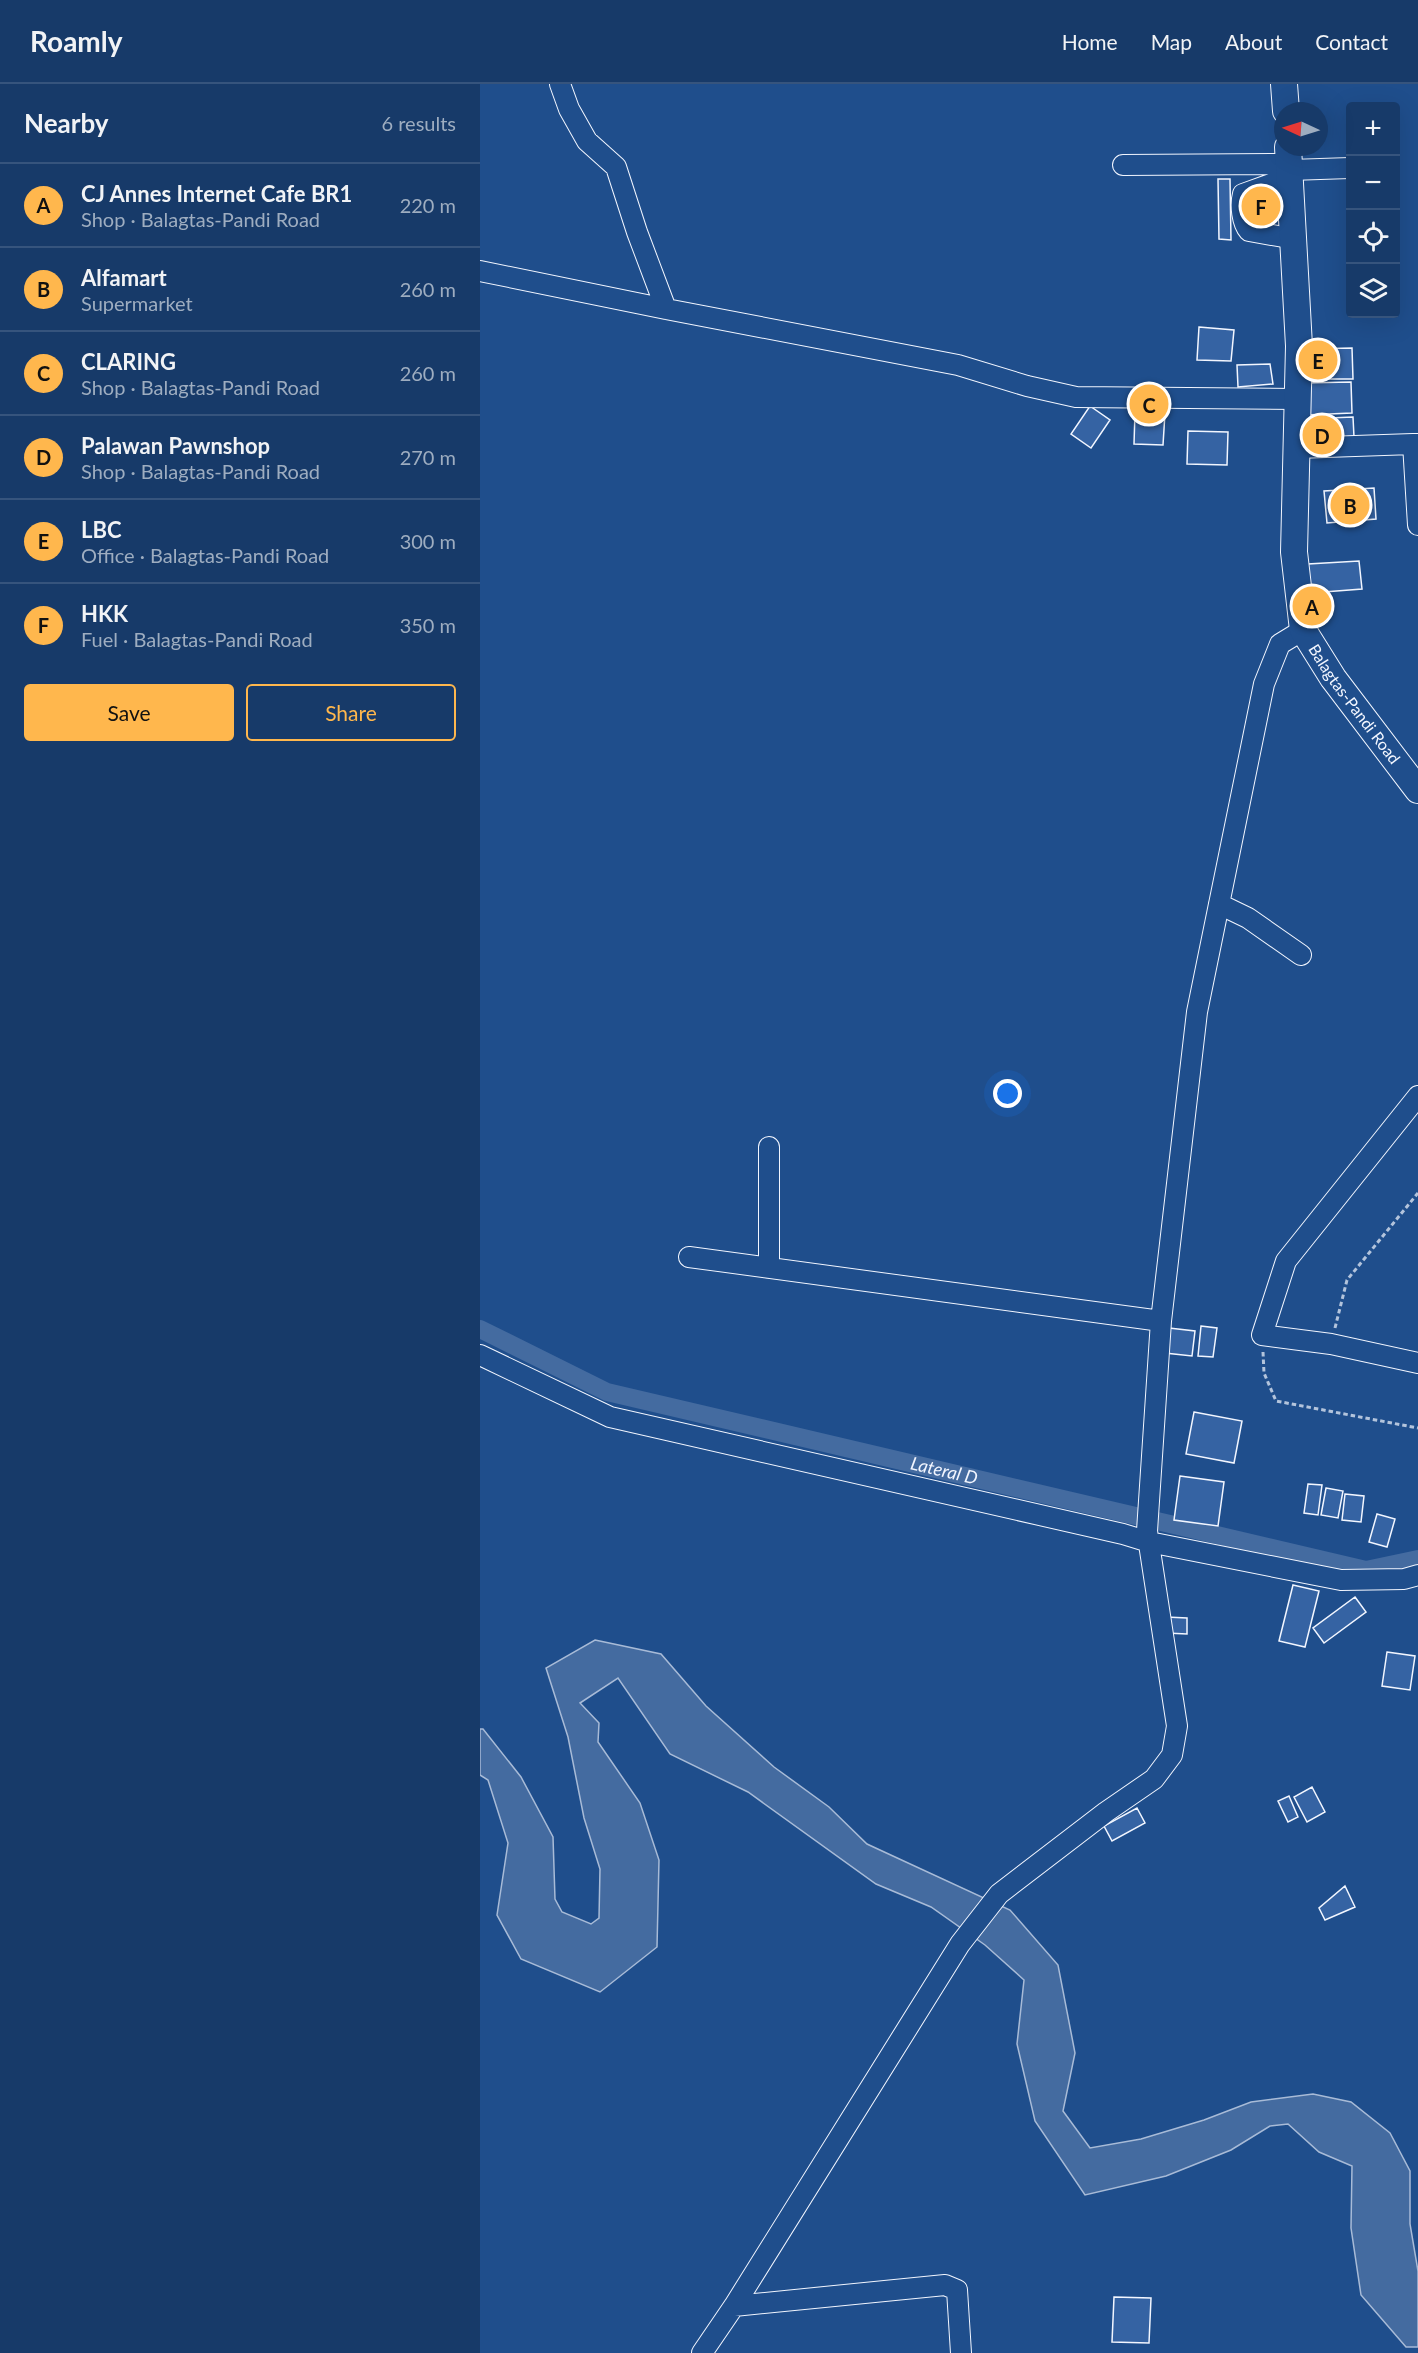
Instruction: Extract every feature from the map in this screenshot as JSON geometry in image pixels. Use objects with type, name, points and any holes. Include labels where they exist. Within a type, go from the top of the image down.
[{"type":"main road","points":[[1284,84],[1285,102]]},
{"type":"main road","name":"Balagtas-Pandi Road","points":[[1289,165],[1295,239],[1299,346],[1293,552],[1303,630],[1333,678],[1418,790]]},
{"type":"street","points":[[561,84],[569,109],[587,141],[616,167],[666,309]]},
{"type":"street","points":[[1123,165],[1289,165],[1346,168]]},
{"type":"street","points":[[1289,165],[1243,194],[1241,202],[1245,226],[1250,231],[1295,239]]},
{"type":"street","points":[[480,271],[958,365],[1027,386],[1076,397],[1298,399]]},
{"type":"street","points":[[1297,448],[1415,444],[1418,525]]},
{"type":"street","points":[[702,2353],[734,2306],[960,1944],[999,1894],[1106,1812],[1154,1779],[1172,1755],[1177,1726],[1149,1528],[1161,1321],[1197,1012],[1264,684],[1280,644],[1303,630]]},
{"type":"street","points":[[1219,904],[1237,911],[1301,955]]},
{"type":"street","points":[[1418,1096],[1286,1261],[1262,1335],[1331,1344],[1418,1363]]},
{"type":"street","points":[[769,1147],[769,1268]]},
{"type":"street","points":[[689,1257],[1161,1321]]},
{"type":"street","points":[[480,1355],[610,1417],[1124,1534],[1149,1528],[1341,1580],[1404,1579],[1418,1575]]},
{"type":"street","points":[[734,2306],[945,2285],[957,2290],[961,2353]]},
{"type":"path","points":[[1331,1344],[1347,1280],[1418,1193]]},
{"type":"path","points":[[1262,1335],[1264,1373],[1276,1401],[1418,1428]]},
{"type":"water","points":[[595,1640],[661,1654],[706,1706],[774,1767],[829,1807],[867,1844],[1010,1910],[1058,1965],[1075,2053],[1063,2111],[1090,2148],[1141,2139],[1204,2120],[1251,2102],[1313,2094],[1351,2102],[1390,2133],[1410,2171],[1410,2224],[1418,2271],[1418,2347],[1406,2347],[1361,2295],[1351,2228],[1352,2166],[1319,2152],[1288,2124],[1270,2126],[1231,2150],[1166,2176],[1085,2195],[1035,2121],[1017,2044],[1024,1980],[985,1945],[931,1907],[876,1884],[748,1792],[670,1754],[618,1678],[580,1703],[599,1723],[598,1742],[640,1803],[659,1860],[657,1947],[600,1992],[521,1959],[497,1915],[508,1843],[488,1780],[480,1775],[480,1729],[483,1729],[521,1777],[553,1837],[555,1899],[562,1912],[591,1924],[599,1918],[600,1869],[584,1818],[568,1737],[546,1668]]},
{"type":"building","points":[[1218,179],[1230,179],[1231,240],[1219,239]]},
{"type":"building","points":[[1269,195],[1270,216],[1253,216],[1252,196]]},
{"type":"building","points":[[1199,327],[1234,330],[1231,361],[1197,360]]},
{"type":"building","points":[[1352,348],[1353,379],[1309,379],[1308,349]]},
{"type":"building","points":[[1270,364],[1273,384],[1238,387],[1237,365]]},
{"type":"building","points":[[1351,382],[1352,413],[1305,415],[1304,383]]},
{"type":"building","points":[[1090,406],[1110,420],[1091,448],[1071,434]]},
{"type":"building","points":[[1135,412],[1165,413],[1163,445],[1134,444]]},
{"type":"building","points":[[1353,417],[1354,437],[1305,438],[1305,419]]},
{"type":"building","points":[[1188,431],[1228,432],[1227,465],[1187,464]]},
{"type":"building","points":[[1374,488],[1376,519],[1327,523],[1324,491]]},
{"type":"building","points":[[1359,561],[1362,589],[1311,593],[1308,564]]},
{"type":"building","points":[[1201,1326],[1217,1328],[1213,1357],[1198,1356]]},
{"type":"building","points":[[1169,1328],[1195,1331],[1192,1356],[1165,1353]]},
{"type":"building","points":[[1194,1412],[1242,1421],[1234,1463],[1186,1454]]},
{"type":"building","points":[[1180,1476],[1224,1482],[1218,1526],[1174,1520]]},
{"type":"building","points":[[1308,1484],[1322,1485],[1318,1515],[1304,1513]]},
{"type":"building","points":[[1326,1488],[1343,1491],[1338,1518],[1321,1515]]},
{"type":"building","points":[[1345,1494],[1364,1496],[1361,1522],[1342,1520]]},
{"type":"building","points":[[1377,1514],[1395,1519],[1387,1547],[1369,1542]]},
{"type":"building","points":[[1293,1585],[1319,1591],[1305,1647],[1279,1641]]},
{"type":"building","points":[[1355,1597],[1366,1612],[1324,1643],[1313,1628]]},
{"type":"building","points":[[1166,1617],[1187,1618],[1187,1634],[1166,1633]]},
{"type":"building","points":[[1387,1652],[1415,1656],[1410,1690],[1382,1686]]},
{"type":"building","points":[[1312,1787],[1325,1812],[1307,1822],[1294,1797]]},
{"type":"building","points":[[1289,1796],[1298,1817],[1288,1822],[1278,1801]]},
{"type":"building","points":[[1137,1808],[1145,1823],[1112,1841],[1104,1826]]},
{"type":"building","points":[[1345,1886],[1355,1907],[1325,1920],[1319,1908]]},
{"type":"building","points":[[1114,2297],[1151,2298],[1149,2343],[1112,2342]]},
{"type":"waterway","name":"Lateral D","points":[[480,1329],[607,1392],[1366,1570],[1418,1559]]},
{"type":"place","name":"HKK","points":[[1261,206]]},
{"type":"place","name":"LBC","points":[[1318,360]]},
{"type":"place","name":"CLARING","points":[[1149,404]]},
{"type":"place","name":"Palawan Pawnshop","points":[[1322,435]]},
{"type":"place","name":"Alfamart","points":[[1350,505]]},
{"type":"place","name":"CJ Annes Internet Cafe BR1","points":[[1312,606]]}]
